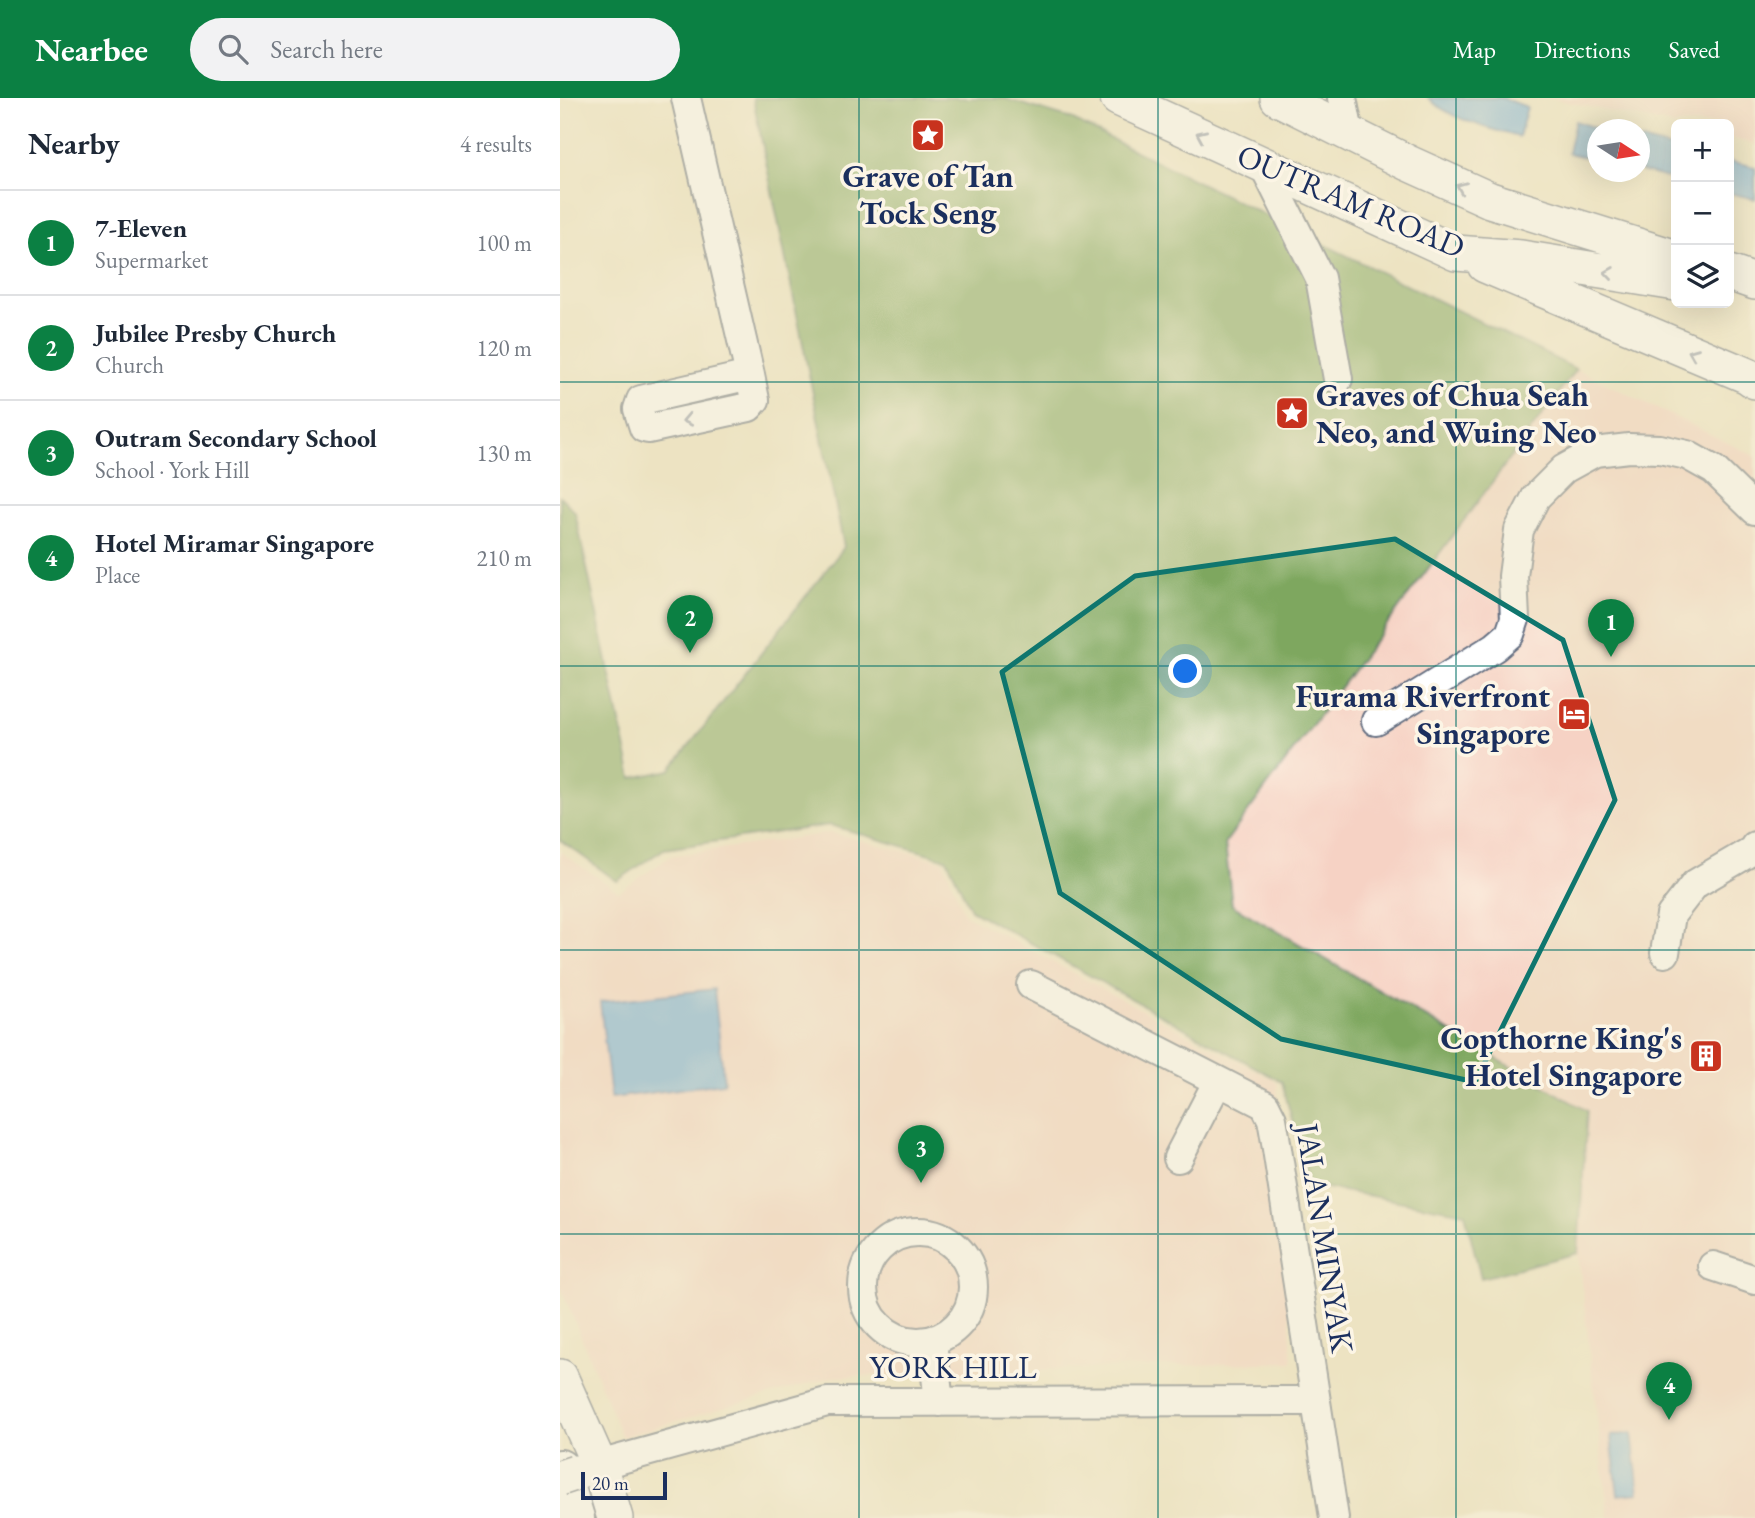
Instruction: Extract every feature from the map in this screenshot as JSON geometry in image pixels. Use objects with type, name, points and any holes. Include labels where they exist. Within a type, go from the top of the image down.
[{"type":"highway","points":[[575,1518],[580,1474]]},
{"type":"main road","name":"OUTRAM ROAD","points":[[1118,98],[1456,253],[1521,258],[1671,282]]},
{"type":"main road","name":"OUTRAM ROAD","points":[[1278,98],[1408,163],[1490,200],[1671,256]]},
{"type":"main road","points":[[1456,253],[1755,381]]},
{"type":"main road","points":[[1734,275],[1755,282]]},
{"type":"main road","points":[[1734,291],[1755,295]]},
{"type":"main road","points":[[560,1377],[580,1474],[615,1518]]},
{"type":"street","points":[[686,98],[750,375]]},
{"type":"street","points":[[1342,98],[1349,133]]},
{"type":"street","points":[[1263,164],[1320,278],[1338,379]]},
{"type":"street","points":[[1376,721],[1495,647],[1510,634],[1515,619],[1513,576],[1519,530],[1535,497],[1563,469],[1595,452],[1629,448],[1660,449],[1686,454],[1714,470],[1755,510]]},
{"type":"street","points":[[1665,953],[1671,915],[1695,884],[1753,850],[1755,846]]},
{"type":"street","name":"JALAN MINYAK","points":[[1031,985],[1265,1105],[1272,1119],[1334,1518]]},
{"type":"street","points":[[1178,1158],[1218,1080]]},
{"type":"street","points":[[1713,1266],[1755,1280]]},
{"type":"street","points":[[932,1342],[939,1402]]},
{"type":"street","name":"YORK HILL","points":[[580,1474],[827,1402],[1315,1401]]},
{"type":"highlighted area","points":[[1395,539],[1563,640],[1615,800],[1475,1082],[1281,1039],[1060,893],[1002,672],[1135,576]]},
{"type":"shaded area","points":[[1551,98],[1755,98],[1755,144],[1734,139],[1734,119],[1671,119],[1671,125]]},
{"type":"shaded area","points":[[1576,369],[1755,456],[1755,1518],[1609,1518],[1578,1253],[1587,1111],[1232,905],[1225,842]]},
{"type":"shaded area","points":[[831,833],[943,861],[965,915],[1277,1082],[1292,1362],[831,1377],[622,1437],[560,1285],[560,852],[619,892],[671,856]]},
{"type":"green space","points":[[753,98],[1003,98],[1071,119],[1576,369],[1225,843],[1232,905],[1587,1111],[1578,1253],[1481,1278],[1465,1213],[1309,1185],[1282,1082],[971,910],[947,859],[830,825],[664,849],[617,881],[560,840],[560,496],[575,512],[632,778],[670,770],[844,547]]},
{"type":"water","points":[[1428,98],[1502,98],[1527,107],[1519,137],[1459,118]]},
{"type":"water","points":[[1575,121],[1587,125],[1587,158],[1568,153]]},
{"type":"water","points":[[1650,142],[1671,148],[1671,179],[1650,174]]},
{"type":"water","points":[[1734,162],[1755,167],[1755,199],[1734,194]]},
{"type":"water","points":[[714,989],[724,1083],[611,1098],[600,1002]]},
{"type":"water","points":[[1632,1433],[1639,1493],[1618,1495],[1611,1436]]},
{"type":"place","name":"Grave of Tan Tock Seng","points":[[928,135]]},
{"type":"place","name":"Graves of Chua Seah Neo, and Wuing Neo","points":[[1292,413]]},
{"type":"place","name":"Jubilee Presby Church","points":[[690,653]]},
{"type":"place","name":"7-Eleven","points":[[1611,657]]},
{"type":"place","name":"Furama Riverfront Singapore","points":[[1574,714]]},
{"type":"place","name":"Copthorne King's Hotel Singapore","points":[[1706,1056]]},
{"type":"place","name":"Outram Secondary School","points":[[921,1183]]},
{"type":"place","name":"Hotel Miramar Singapore","points":[[1669,1420]]}]
